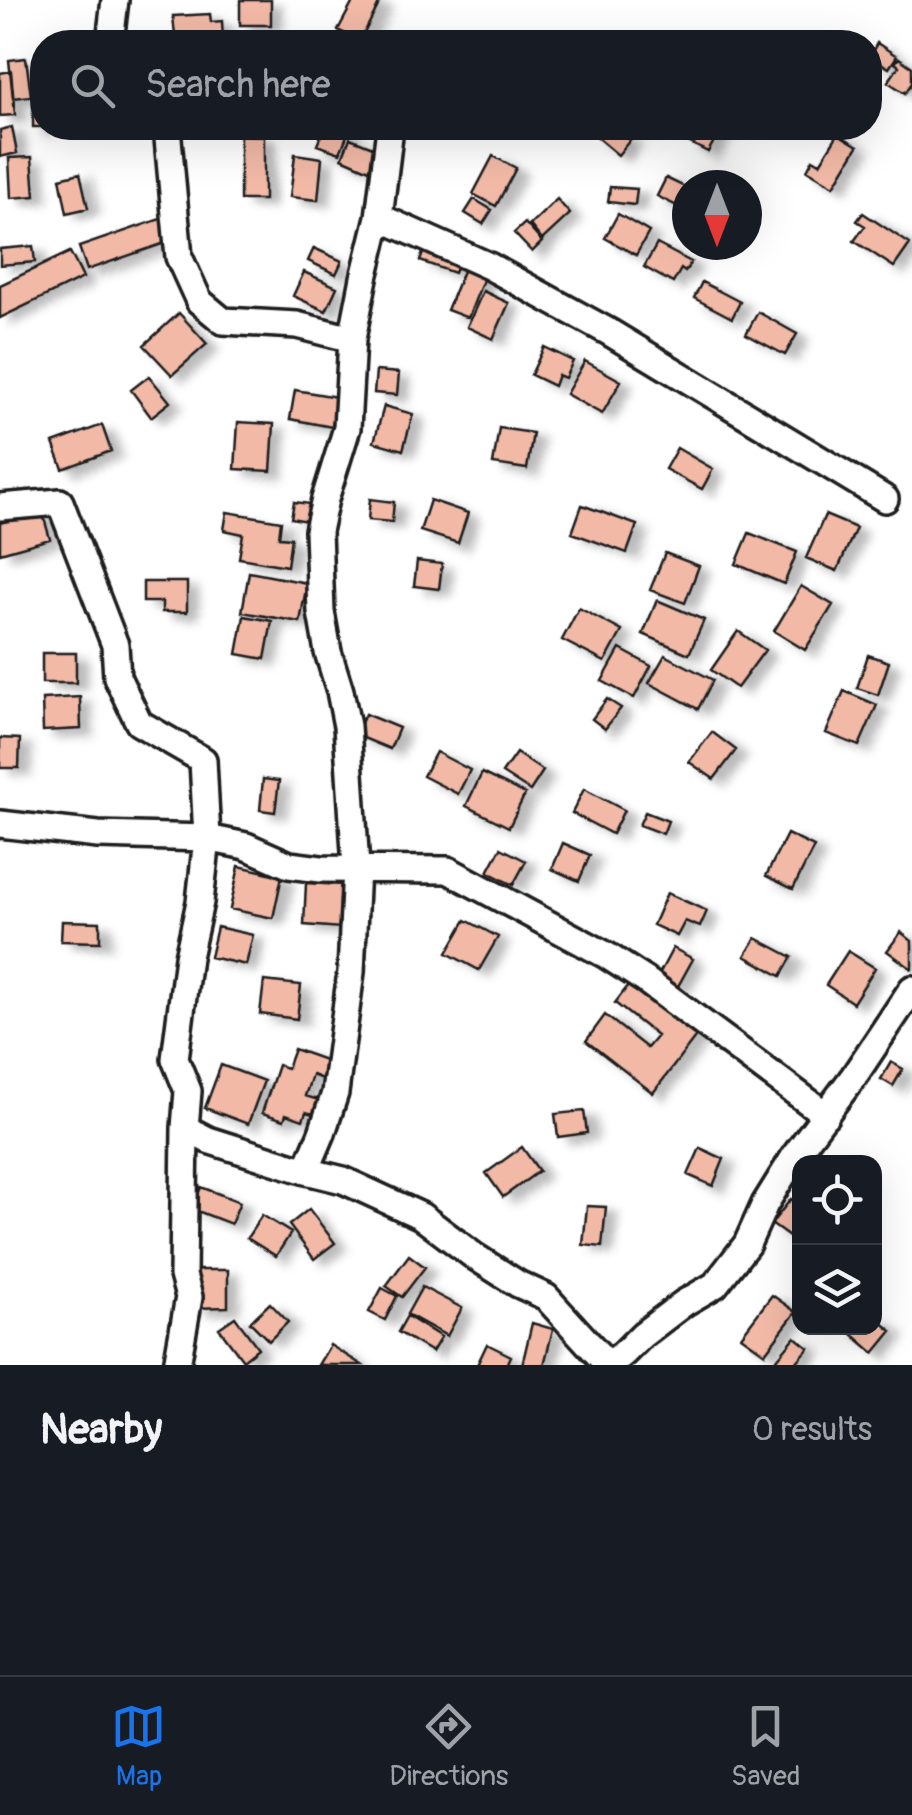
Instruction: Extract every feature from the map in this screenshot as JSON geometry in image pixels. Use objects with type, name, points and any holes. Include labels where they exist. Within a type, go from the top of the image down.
[{"type":"street","points":[[111,30],[115,0]]},
{"type":"street","points":[[168,140],[180,257],[199,301],[222,321],[297,325],[352,339]]},
{"type":"street","points":[[306,1171],[336,1093],[351,972],[356,868],[347,726],[321,612],[318,531],[347,428],[352,339],[379,216],[388,140]]},
{"type":"street","points":[[379,216],[489,266],[608,332],[884,499]]},
{"type":"street","points":[[0,506],[60,502],[114,645],[117,677],[138,723],[204,760],[206,838],[200,902],[174,1059],[188,1091],[182,1275],[189,1297],[177,1365]]},
{"type":"street","points":[[0,824],[98,835],[206,838],[246,846],[289,865],[321,869],[448,870],[645,980],[826,1115]]},
{"type":"street","points":[[185,1128],[208,1140],[343,1180],[421,1216],[474,1256],[518,1284],[546,1296],[608,1365],[642,1334],[715,1285],[747,1244],[765,1204],[796,1154],[912,989]]},
{"type":"building","points":[[240,0],[271,0],[271,25],[240,25]]},
{"type":"building","points":[[354,0],[381,0],[366,30],[338,30]]},
{"type":"building","points":[[210,14],[211,22],[222,21],[222,30],[174,30],[173,16]]},
{"type":"building","points":[[882,46],[897,56],[889,68],[882,64]]},
{"type":"building","points":[[26,58],[30,96],[13,98],[9,60]]},
{"type":"building","points":[[899,58],[912,67],[912,83],[905,93],[888,82],[899,66],[895,63]]},
{"type":"building","points":[[11,71],[15,115],[0,116],[0,73]]},
{"type":"building","points":[[12,127],[17,153],[0,157],[0,130]]},
{"type":"building","points":[[240,140],[264,140],[264,200],[240,200]]},
{"type":"building","points":[[319,140],[345,140],[340,153],[317,145]]},
{"type":"building","points":[[349,140],[383,151],[374,172],[342,158]]},
{"type":"building","points":[[600,140],[630,140],[618,155]]},
{"type":"building","points":[[689,140],[714,140],[708,152]]},
{"type":"building","points":[[834,140],[848,140],[858,146],[834,186],[807,170],[813,159],[820,163]]},
{"type":"building","points":[[295,154],[322,158],[318,200],[290,197]]},
{"type":"building","points":[[493,156],[516,168],[496,206],[473,194]]},
{"type":"building","points":[[32,157],[35,196],[11,198],[9,158]]},
{"type":"building","points":[[80,173],[88,208],[67,213],[60,178]]},
{"type":"building","points":[[666,178],[672,181],[672,204],[657,196]]},
{"type":"building","points":[[610,187],[637,189],[635,205],[608,202]]},
{"type":"building","points":[[474,199],[492,210],[483,224],[465,213]]},
{"type":"building","points":[[557,199],[570,214],[542,240],[530,225]]},
{"type":"building","points":[[863,213],[910,244],[894,267],[854,241],[865,226],[857,221]]},
{"type":"building","points":[[618,214],[649,232],[636,255],[605,238]]},
{"type":"building","points":[[163,218],[171,241],[87,270],[79,247]]},
{"type":"building","points":[[525,223],[542,242],[532,252],[514,233]]},
{"type":"building","points":[[657,244],[672,252],[672,260],[691,262],[685,272],[681,269],[673,283],[644,267]]},
{"type":"building","points":[[426,245],[460,257],[454,273],[420,261]]},
{"type":"building","points":[[33,246],[35,262],[0,265],[0,249]]},
{"type":"building","points":[[314,248],[342,261],[336,274],[308,261]]},
{"type":"building","points":[[70,252],[83,278],[0,318],[0,285]]},
{"type":"building","points":[[465,266],[485,275],[468,318],[447,310]]},
{"type":"building","points":[[304,272],[337,287],[326,311],[293,296]]},
{"type":"building","points":[[702,282],[740,302],[732,318],[694,298]]},
{"type":"building","points":[[483,291],[509,303],[493,339],[467,327]]},
{"type":"building","points":[[758,312],[797,334],[785,355],[746,334]]},
{"type":"building","points":[[179,313],[207,344],[172,375],[144,345]]},
{"type":"building","points":[[544,347],[573,361],[565,378],[558,375],[554,386],[531,375]]},
{"type":"building","points":[[585,361],[621,381],[602,414],[566,394]]},
{"type":"building","points":[[376,371],[399,373],[397,395],[374,393]]},
{"type":"building","points":[[149,376],[170,402],[151,417],[131,390]]},
{"type":"building","points":[[295,390],[337,397],[332,427],[290,419]]},
{"type":"building","points":[[384,406],[413,414],[403,450],[374,442]]},
{"type":"building","points":[[238,422],[274,424],[271,471],[235,469]]},
{"type":"building","points":[[102,425],[111,451],[63,469],[53,443]]},
{"type":"building","points":[[499,428],[533,433],[527,469],[493,464]]},
{"type":"building","points":[[677,448],[713,469],[702,489],[665,469]]},
{"type":"building","points":[[370,499],[394,502],[392,522],[368,520]]},
{"type":"building","points":[[430,500],[468,513],[458,543],[420,531]]},
{"type":"building","points":[[294,502],[310,504],[307,521],[291,518]]},
{"type":"building","points":[[582,505],[637,525],[627,553],[572,533]]},
{"type":"building","points":[[42,511],[50,539],[0,553],[0,523]]},
{"type":"building","points":[[227,512],[281,521],[279,537],[291,538],[287,566],[239,558],[243,534],[224,530]]},
{"type":"building","points":[[825,515],[856,528],[837,571],[806,558]]},
{"type":"building","points":[[749,533],[797,552],[784,584],[736,564]]},
{"type":"building","points":[[665,553],[699,566],[685,603],[650,590]]},
{"type":"building","points":[[417,561],[442,564],[439,589],[414,586]]},
{"type":"building","points":[[249,572],[307,583],[300,622],[242,612]]},
{"type":"building","points":[[143,582],[187,582],[187,612],[162,612],[162,602],[143,602]]},
{"type":"building","points":[[801,586],[833,605],[805,650],[774,631]]},
{"type":"building","points":[[657,600],[704,620],[689,654],[643,634]]},
{"type":"building","points":[[579,608],[622,631],[605,662],[562,640]]},
{"type":"building","points":[[244,616],[272,621],[265,659],[237,654]]},
{"type":"building","points":[[738,631],[765,650],[737,688],[711,670]]},
{"type":"building","points":[[620,649],[651,666],[634,698],[602,681]]},
{"type":"building","points":[[42,653],[76,653],[76,683],[42,683]]},
{"type":"building","points":[[665,655],[713,680],[698,709],[649,683]]},
{"type":"building","points":[[868,655],[889,662],[878,695],[857,688]]},
{"type":"building","points":[[844,691],[877,705],[859,746],[826,733]]},
{"type":"building","points":[[80,697],[81,729],[43,731],[42,699]]},
{"type":"building","points":[[607,699],[621,708],[605,729],[592,719]]},
{"type":"building","points":[[365,714],[399,728],[390,749],[356,735]]},
{"type":"building","points":[[712,732],[736,750],[714,779],[689,762]]},
{"type":"building","points":[[0,738],[20,739],[19,768],[0,768]]},
{"type":"building","points":[[436,752],[470,770],[458,794],[423,776]]},
{"type":"building","points":[[516,753],[543,771],[530,791],[502,773]]},
{"type":"building","points":[[482,773],[525,794],[509,827],[466,806]]},
{"type":"building","points":[[263,779],[279,781],[275,812],[260,810]]},
{"type":"building","points":[[584,789],[624,810],[612,834],[572,813]]},
{"type":"building","points":[[645,812],[668,821],[663,834],[639,825]]},
{"type":"building","points":[[787,834],[814,847],[793,889],[766,876]]},
{"type":"building","points":[[563,843],[590,855],[579,881],[552,869]]},
{"type":"building","points":[[501,848],[526,861],[513,885],[488,872]]},
{"type":"building","points":[[239,866],[282,876],[273,918],[230,909]]},
{"type":"building","points":[[306,883],[344,885],[341,928],[304,925]]},
{"type":"building","points":[[667,893],[707,911],[700,927],[685,921],[677,936],[653,925]]},
{"type":"building","points":[[466,920],[498,937],[479,970],[447,953]]},
{"type":"building","points":[[62,921],[100,922],[100,942],[61,941]]},
{"type":"building","points":[[217,927],[253,935],[246,965],[210,957]]},
{"type":"building","points":[[901,932],[912,941],[912,969],[887,951]]},
{"type":"building","points":[[756,938],[792,957],[781,976],[745,956]]},
{"type":"building","points":[[673,948],[693,959],[677,988],[657,978]]},
{"type":"building","points":[[848,951],[875,968],[853,1003],[826,985]]},
{"type":"building","points":[[634,978],[701,1030],[653,1093],[586,1041],[605,1015],[647,1048],[657,1036],[615,1003]]},
{"type":"building","points":[[264,981],[301,985],[297,1019],[260,1014]]},
{"type":"building","points":[[294,1049],[328,1061],[322,1079],[312,1075],[305,1096],[322,1101],[317,1115],[306,1112],[303,1120],[286,1114],[284,1120],[262,1113],[278,1065],[287,1068]]},
{"type":"building","points":[[891,1062],[903,1069],[893,1086],[881,1079]]},
{"type":"building","points":[[221,1065],[264,1081],[248,1124],[205,1108]]},
{"type":"building","points":[[584,1111],[587,1133],[558,1137],[555,1114]]},
{"type":"building","points":[[522,1147],[539,1171],[503,1197],[486,1173]]},
{"type":"building","points":[[700,1148],[724,1159],[713,1186],[688,1175]]},
{"type":"building","points":[[201,1187],[240,1202],[231,1224],[192,1209]]},
{"type":"building","points":[[791,1199],[792,1200],[792,1239],[771,1224]]},
{"type":"building","points":[[587,1206],[606,1207],[602,1247],[583,1245]]},
{"type":"building","points":[[309,1209],[335,1243],[314,1259],[289,1225]]},
{"type":"building","points":[[262,1215],[291,1233],[276,1256],[247,1238]]},
{"type":"building","points":[[409,1255],[425,1267],[402,1297],[386,1286]]},
{"type":"building","points":[[195,1270],[228,1270],[228,1307],[195,1308]]},
{"type":"building","points":[[422,1287],[462,1308],[447,1336],[407,1314]]},
{"type":"building","points":[[382,1288],[397,1296],[385,1320],[369,1312]]},
{"type":"building","points":[[772,1295],[792,1309],[792,1317],[765,1353],[741,1336]]},
{"type":"building","points":[[270,1303],[288,1322],[269,1341],[250,1322]]},
{"type":"building","points":[[407,1316],[441,1337],[432,1352],[398,1332]]},
{"type":"building","points":[[235,1317],[258,1348],[243,1360],[219,1328]]},
{"type":"building","points":[[532,1323],[553,1329],[544,1365],[522,1365]]},
{"type":"building","points":[[882,1323],[892,1331],[874,1353],[853,1335],[882,1335]]},
{"type":"building","points":[[795,1337],[809,1348],[794,1365],[772,1365]]},
{"type":"building","points":[[487,1344],[511,1356],[507,1365],[477,1365]]},
{"type":"building","points":[[330,1345],[362,1365],[318,1365]]}]
